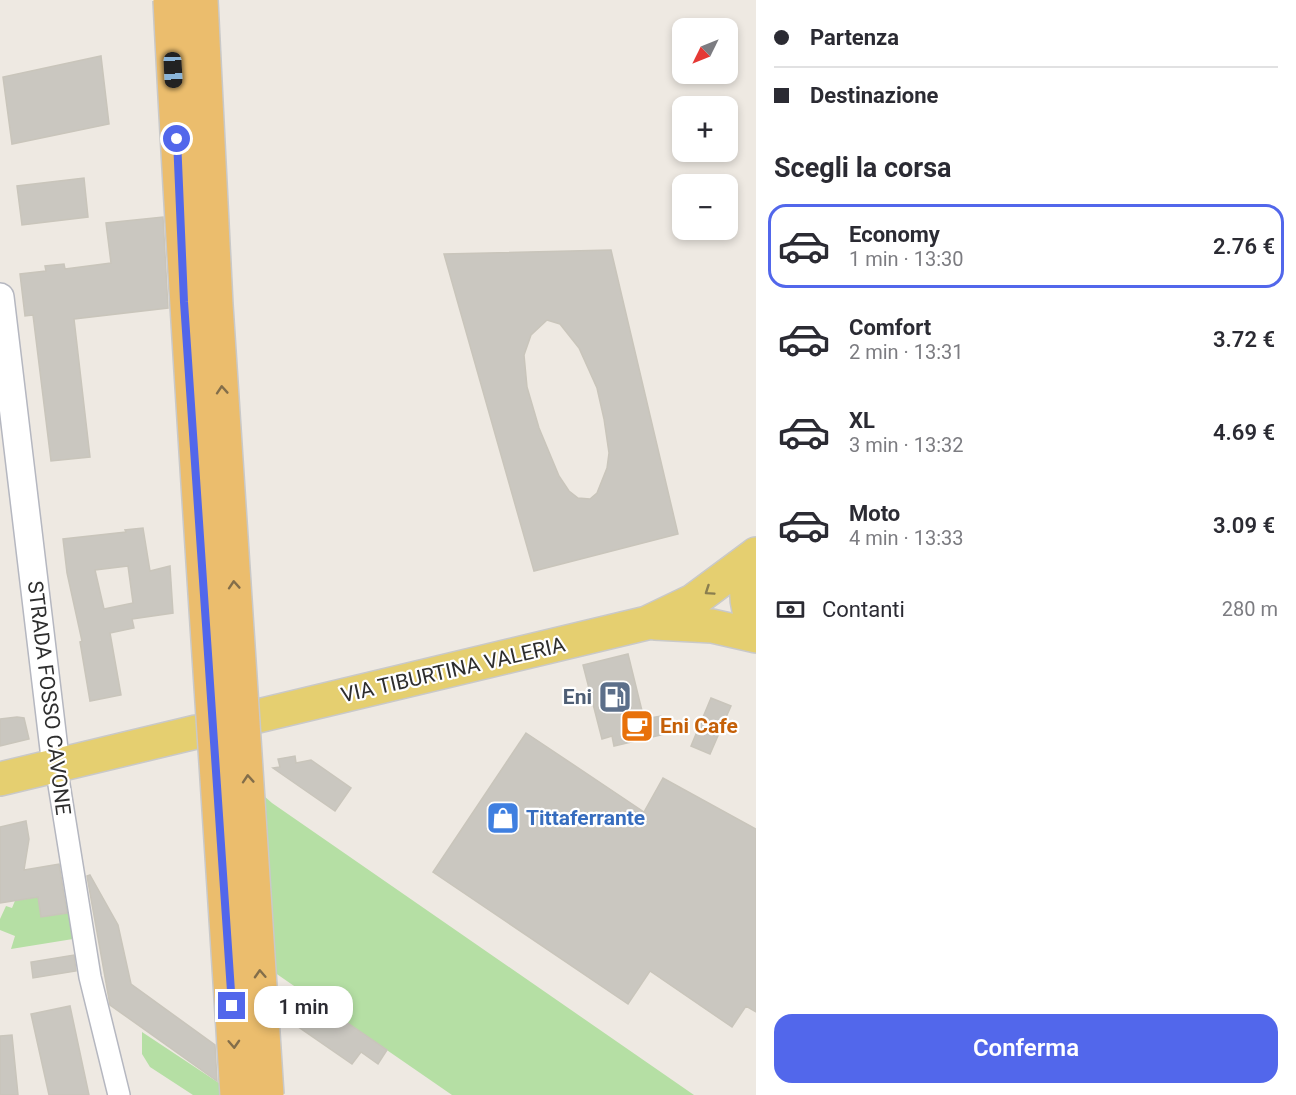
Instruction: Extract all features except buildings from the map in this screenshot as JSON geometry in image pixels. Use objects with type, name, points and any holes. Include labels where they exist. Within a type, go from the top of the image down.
[{"type":"highway","points":[[170,0],[184,302],[210,655],[237,1095]]},
{"type":"highway","points":[[201,0],[216,305],[267,1095]]},
{"type":"main road","points":[[756,555],[747,583],[746,598],[756,628]]},
{"type":"main road","name":"VIA TIBURTINA VALERIA","points":[[258,716],[647,623],[693,601],[756,555]]},
{"type":"main road","name":"VIA TIBURTINA VALERIA","points":[[647,623],[712,626],[756,636]]},
{"type":"main road","points":[[0,779],[196,732]]},
{"type":"street","name":"STRADA FOSSO CAVONE","points":[[0,297],[56,765],[90,977],[119,1095]]},
{"type":"green space","points":[[201,741],[272,803],[694,1095],[452,1095],[210,928]]},
{"type":"green space","points":[[26,874],[35,877],[40,906],[66,902],[73,939],[11,949],[15,936],[0,930],[0,919],[6,906],[12,908]]},
{"type":"green space","points":[[142,1032],[237,1095],[193,1095],[150,1067],[142,1054]]},
{"type":"place","name":"Eni","points":[[615,697]]},
{"type":"place","name":"Eni Cafe","points":[[637,726]]},
{"type":"place","name":"Tittaferrante","points":[[503,818]]},
{"type":"route","points":[[177,139],[184,302],[211,666],[232,1006]]}]
